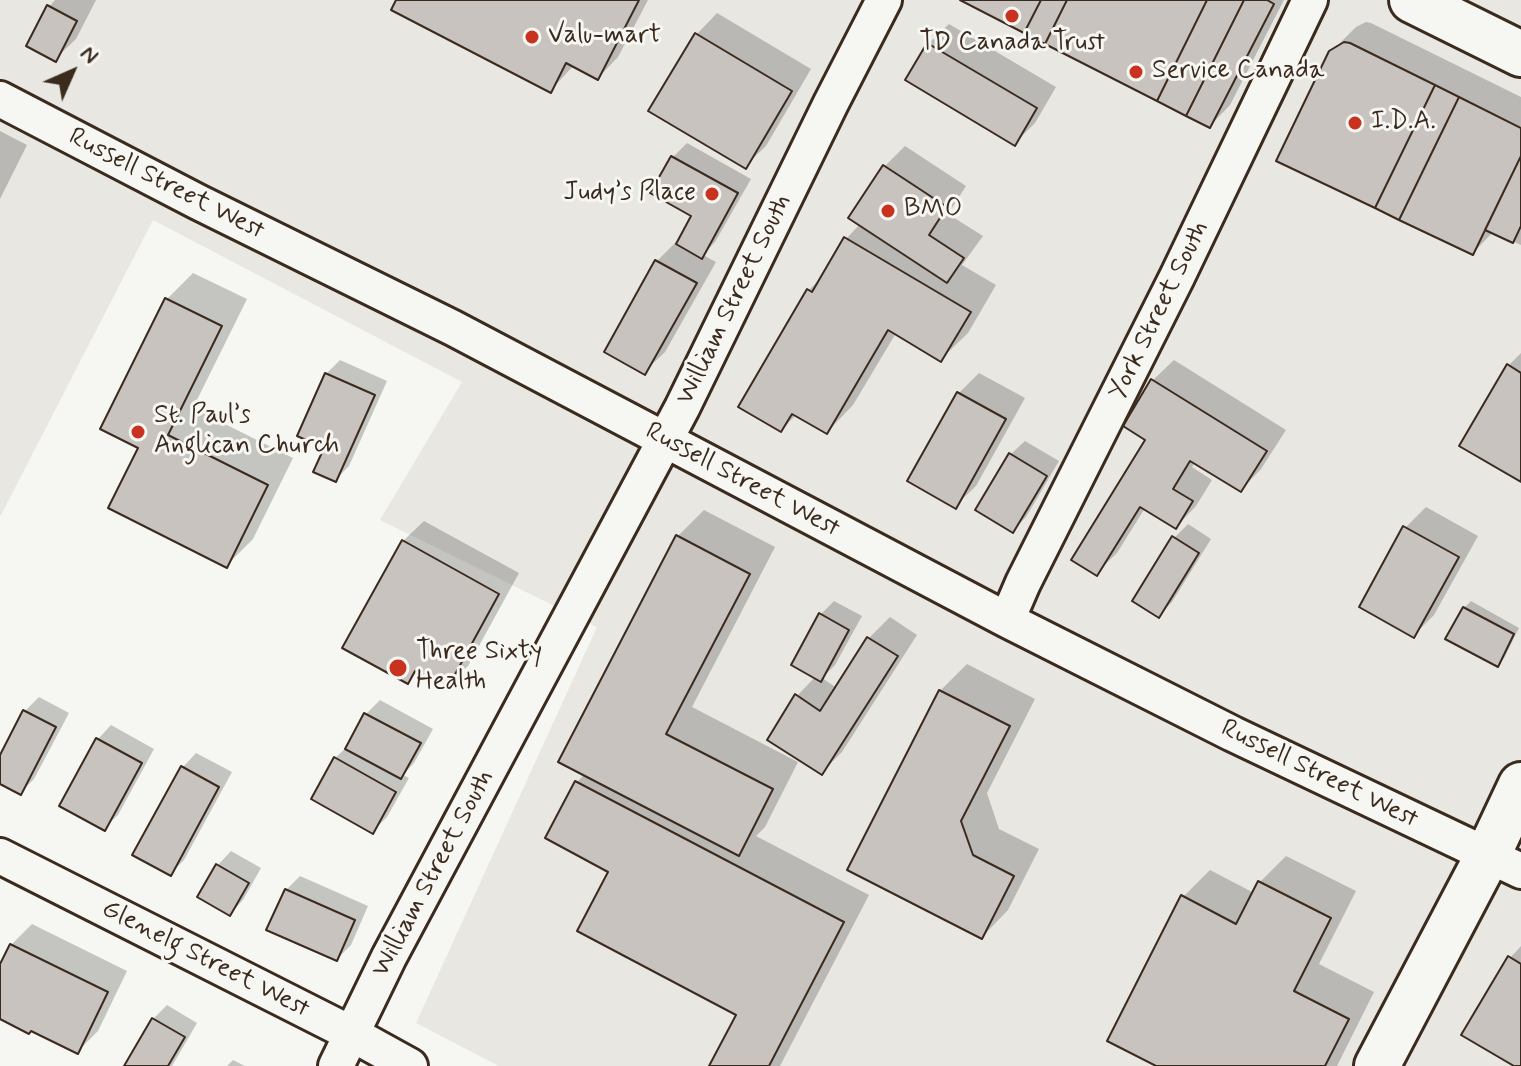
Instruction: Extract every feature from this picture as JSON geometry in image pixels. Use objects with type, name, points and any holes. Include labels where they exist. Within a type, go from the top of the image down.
[{"type":"main road","points":[[1412,0],[1521,54]]},
{"type":"main road","points":[[1377,1066],[1504,863],[1521,785]]},
{"type":"street","name":"William Street South","points":[[336,1066],[389,957],[665,441],[884,0]]},
{"type":"street","name":"York Street South","points":[[1007,620],[1310,0]]},
{"type":"street","name":"Russell Street West","points":[[0,99],[198,202],[453,328],[1007,620],[1233,734],[1504,863]]},
{"type":"street","name":"Glenelg Street West","points":[[0,856],[410,1066]]},
{"type":"shaded area","points":[[0,0],[1521,0],[1521,1066],[499,1066],[416,1023],[597,627],[380,520],[462,382],[153,220],[0,515]]},
{"type":"building","name":"Valu-mart","points":[[396,0],[639,0],[598,80],[566,63],[551,93],[391,10]]},
{"type":"building","name":"TD Canada Trust","points":[[960,0],[1041,0],[1024,33]]},
{"type":"building","points":[[1041,0],[1067,0],[1045,44],[1024,33]]},
{"type":"building","name":"Service Canada","points":[[1067,0],[1207,0],[1157,101],[1045,44]]},
{"type":"building","points":[[1207,0],[1244,0],[1186,116],[1157,101]]},
{"type":"building","points":[[1244,0],[1267,0],[1274,4],[1210,128],[1186,116]]},
{"type":"building","points":[[47,5],[77,21],[56,62],[26,46]]},
{"type":"building","points":[[695,33],[792,91],[746,169],[648,111]]},
{"type":"building","name":"I.D.A.","points":[[1344,42],[1435,85],[1375,208],[1276,161],[1329,51]]},
{"type":"building","points":[[927,43],[1037,108],[1015,146],[905,80]]},
{"type":"building","points":[[1435,85],[1459,97],[1399,220],[1375,208]]},
{"type":"building","points":[[1459,97],[1521,128],[1521,156],[1473,255],[1399,220]]},
{"type":"building","points":[[671,156],[738,193],[702,259],[676,244],[691,216],[650,193]]},
{"type":"building","points":[[1521,156],[1521,226],[1513,243],[1485,230]]},
{"type":"building","points":[[883,165],[947,207],[929,235],[964,258],[947,283],[848,218]]},
{"type":"building","points":[[844,237],[971,312],[941,362],[888,330],[827,434],[792,414],[781,432],[738,407],[807,289],[812,292]]},
{"type":"building","points":[[655,260],[697,283],[645,375],[604,352]]},
{"type":"building","name":"St. Paul’s Anglican Church","points":[[165,298],[222,326],[168,435],[268,485],[227,568],[108,508],[138,448],[100,429]]},
{"type":"building","points":[[1507,364],[1521,373],[1521,482],[1459,446]]},
{"type":"building","points":[[325,373],[375,395],[336,482],[313,472],[324,448],[297,436]]},
{"type":"building","points":[[1151,379],[1267,451],[1241,492],[1190,461],[1173,489],[1193,501],[1176,529],[1140,507],[1097,576],[1071,560],[1145,440],[1123,426]]},
{"type":"building","points":[[957,392],[1006,419],[956,509],[907,481]]},
{"type":"building","points":[[1009,453],[1047,476],[1013,533],[975,510]]},
{"type":"building","points":[[1403,526],[1459,557],[1414,638],[1359,607]]},
{"type":"building","points":[[676,535],[750,574],[666,734],[773,789],[739,856],[558,762]]},
{"type":"building","points":[[1172,536],[1199,553],[1159,618],[1132,601]]},
{"type":"building","points":[[402,540],[499,594],[447,689],[415,671],[408,684],[342,648]]},
{"type":"building","points":[[1463,607],[1514,634],[1498,667],[1445,639]]},
{"type":"building","points":[[819,613],[849,630],[821,682],[791,665]]},
{"type":"building","points":[[867,637],[898,656],[822,775],[767,740],[795,694],[820,711]]},
{"type":"building","points":[[939,690],[1010,726],[961,821],[973,855],[1014,876],[982,939],[847,870]]},
{"type":"building","points":[[23,710],[56,727],[21,795],[0,784],[0,755]]},
{"type":"building","points":[[364,713],[421,743],[401,779],[345,749]]},
{"type":"building","points":[[96,738],[142,763],[105,831],[59,806]]},
{"type":"building","points":[[334,757],[396,792],[373,834],[311,799]]},
{"type":"building","points":[[181,766],[219,787],[171,876],[132,855]]},
{"type":"building","points":[[575,781],[844,922],[769,1066],[709,1066],[736,1015],[577,931],[608,872],[545,838]]},
{"type":"building","points":[[216,864],[249,883],[230,916],[197,897]]},
{"type":"building","points":[[1258,881],[1331,918],[1294,991],[1349,1019],[1325,1066],[1156,1066],[1107,1041],[1181,895],[1236,924]]},
{"type":"building","points":[[285,889],[355,920],[337,961],[266,930]]},
{"type":"building","points":[[10,944],[108,992],[78,1054],[0,1019],[0,964]]},
{"type":"building","points":[[1508,956],[1521,964],[1521,1066],[1514,1066],[1461,1035]]},
{"type":"building","points":[[152,1018],[185,1037],[168,1066],[124,1066]]},
{"type":"place","name":"TD Canada Trust","points":[[1012,16]]},
{"type":"place","name":"Valu-mart","points":[[532,37]]},
{"type":"place","name":"Service Canada","points":[[1136,72]]},
{"type":"place","name":"I.D.A.","points":[[1355,123]]},
{"type":"place","name":"Judy’s Place","points":[[712,194]]},
{"type":"place","name":"BMO","points":[[888,211]]},
{"type":"place","name":"St. Paul’s Anglican Church","points":[[138,432]]},
{"type":"place","name":"Three Sixty Health","points":[[398,668]]}]
